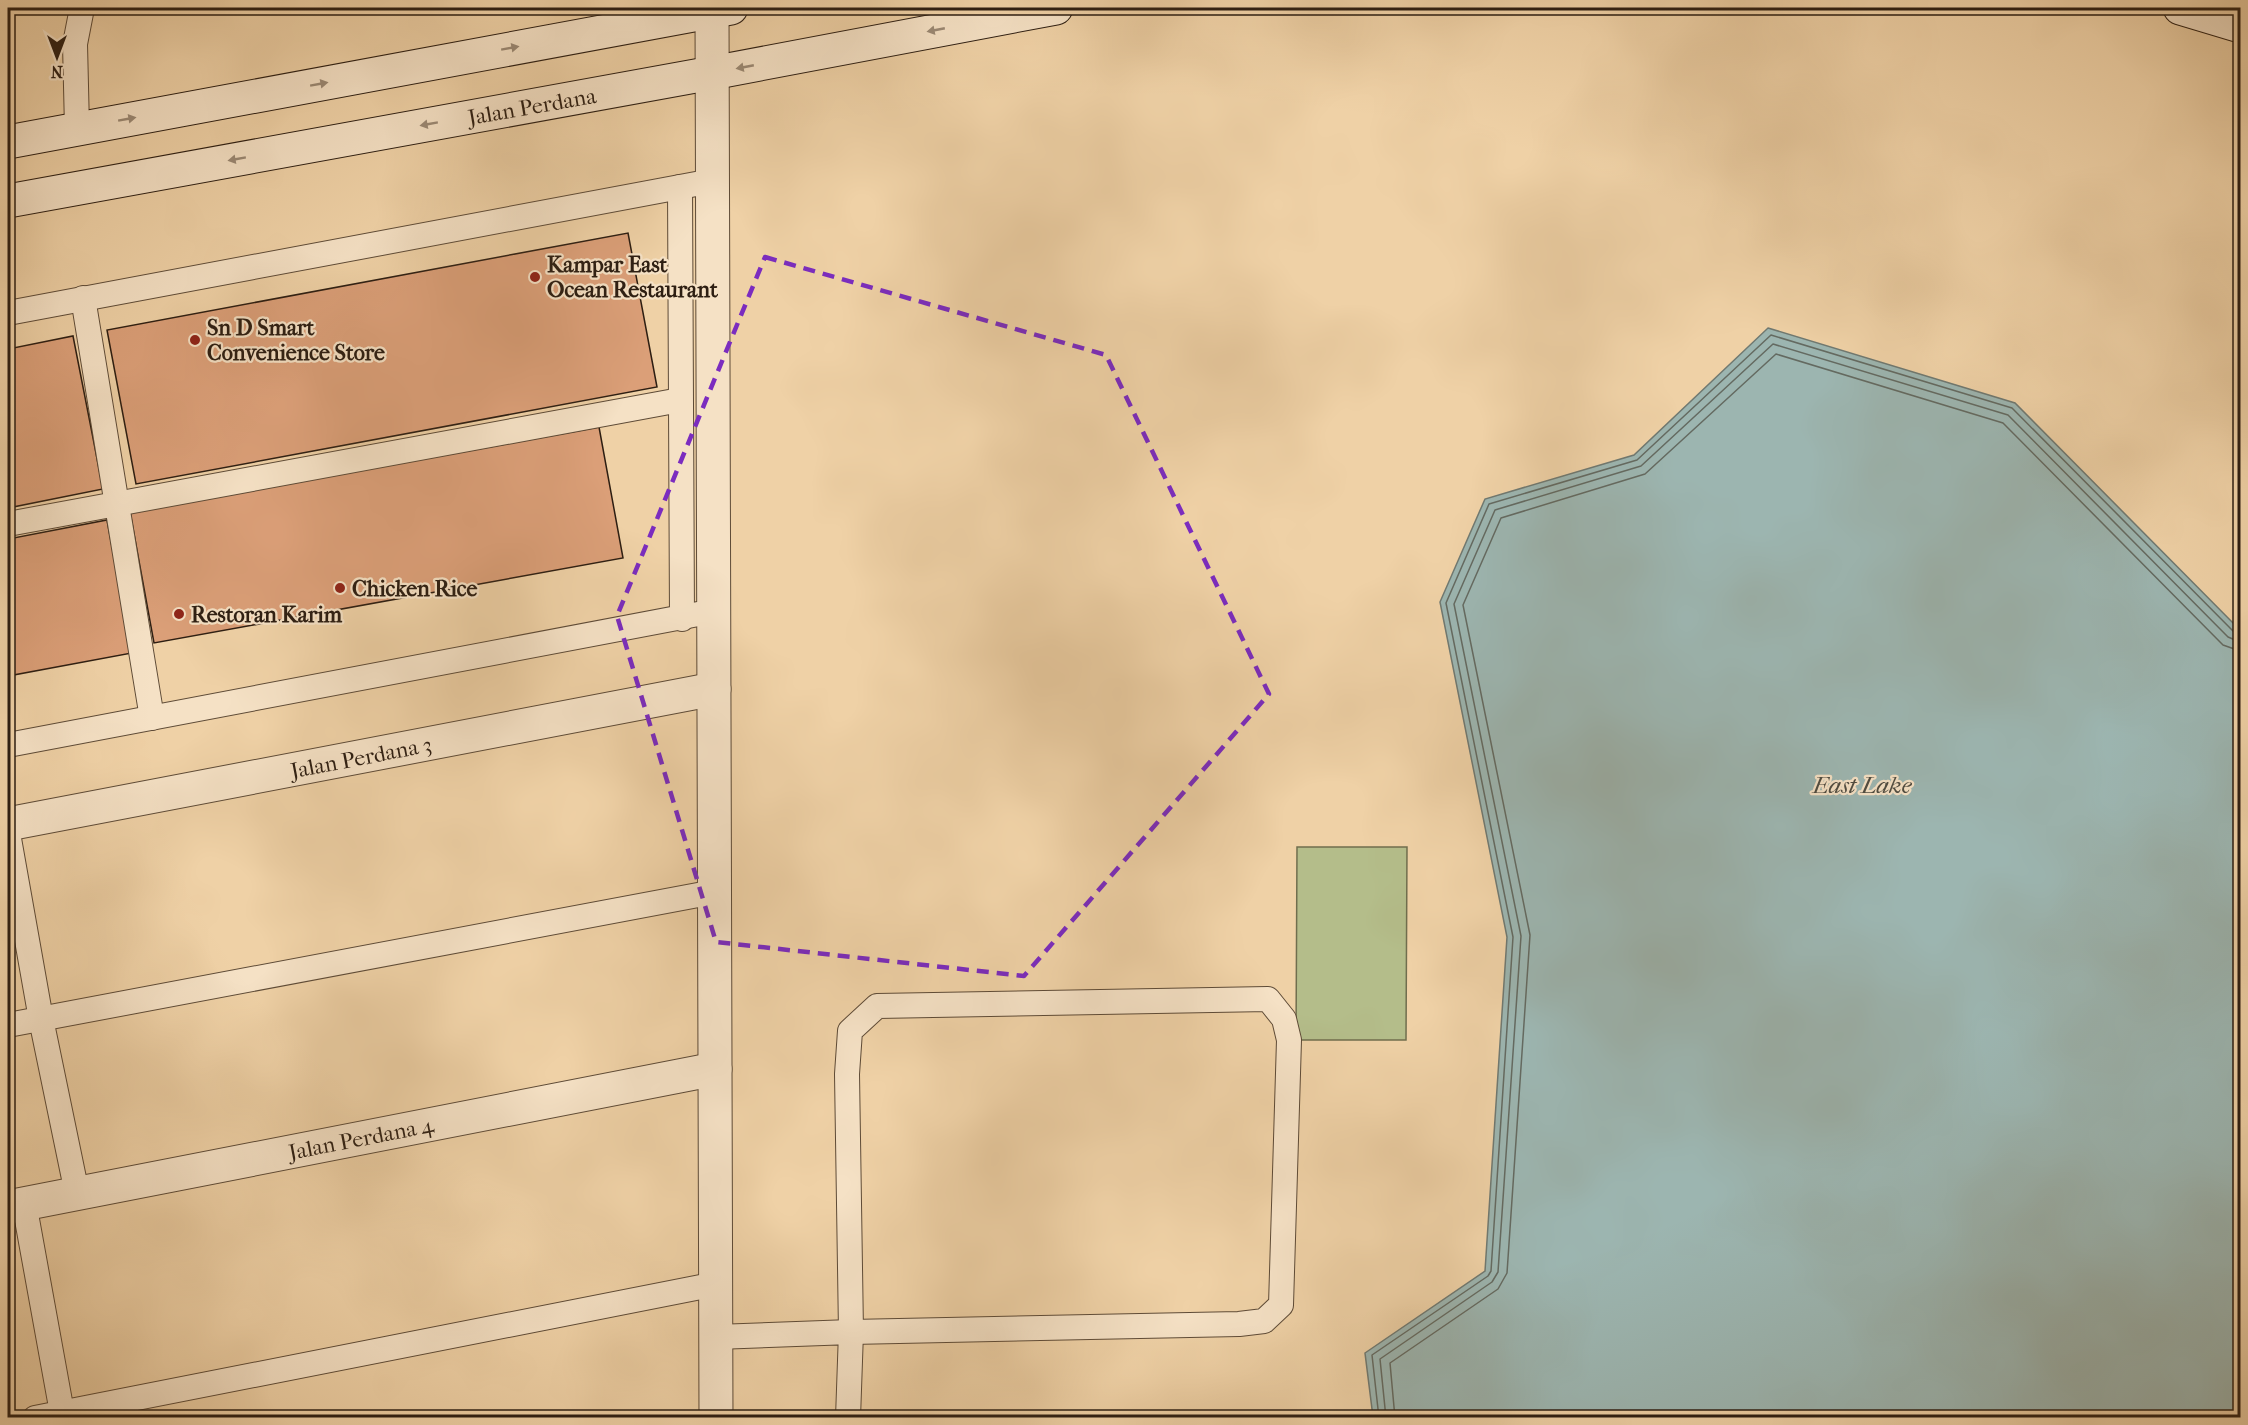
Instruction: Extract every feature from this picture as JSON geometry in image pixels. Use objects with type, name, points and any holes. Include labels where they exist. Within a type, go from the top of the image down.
[{"type":"street","name":"Jalan Perdana","points":[[8,201],[1056,8]]},
{"type":"street","points":[[2180,8],[2241,26]]},
{"type":"street","points":[[8,142],[721,9],[712,73],[716,1418]]},
{"type":"street","name":"Jalan Perdana 3","points":[[8,824],[714,689]]},
{"type":"street","name":"Jalan Perdana 4","points":[[16,1205],[715,1069]]},
{"type":"lane","points":[[77,128],[75,45],[82,8]]},
{"type":"lane","points":[[8,313],[712,181]]},
{"type":"lane","points":[[680,187],[682,619]]},
{"type":"lane","points":[[83,298],[152,718]]},
{"type":"lane","points":[[8,524],[680,400]]},
{"type":"lane","points":[[8,745],[682,619],[714,611]]},
{"type":"lane","points":[[8,833],[41,1019],[77,1193]]},
{"type":"lane","points":[[8,1025],[714,892]]},
{"type":"lane","points":[[716,1337],[851,1332],[1239,1324],[1264,1321],[1281,1305],[1289,1040],[1284,1019],[1268,999],[877,1006],[850,1031],[847,1074],[851,1332],[848,1418]]},
{"type":"lane","points":[[16,1205],[63,1415]]},
{"type":"lane","points":[[35,1418],[63,1415],[716,1284]]},
{"type":"highlighted area","points":[[765,257],[1106,355],[1269,694],[1024,976],[716,942],[617,616]]},
{"type":"green space","points":[[1297,847],[1407,847],[1406,1040],[1296,1040]]},
{"type":"water","name":"East Lake","points":[[1768,328],[2015,403],[2240,630],[2240,1417],[1373,1417],[1365,1353],[1485,1271],[1507,937],[1440,602],[1485,499],[1634,455]]},
{"type":"building","points":[[628,233],[657,387],[136,484],[107,330]]},
{"type":"building","points":[[73,336],[103,489],[8,508],[8,349]]},
{"type":"building","points":[[599,427],[623,558],[154,643],[130,512]]},
{"type":"building","points":[[107,520],[132,653],[8,676],[8,539]]},
{"type":"place","name":"Kampar East Ocean Restaurant","points":[[535,277]]},
{"type":"place","name":"Sn D Smart Convenience Store","points":[[195,340]]},
{"type":"place","name":"Chicken Rice","points":[[340,588]]},
{"type":"place","name":"Restoran Karim","points":[[179,614]]}]
